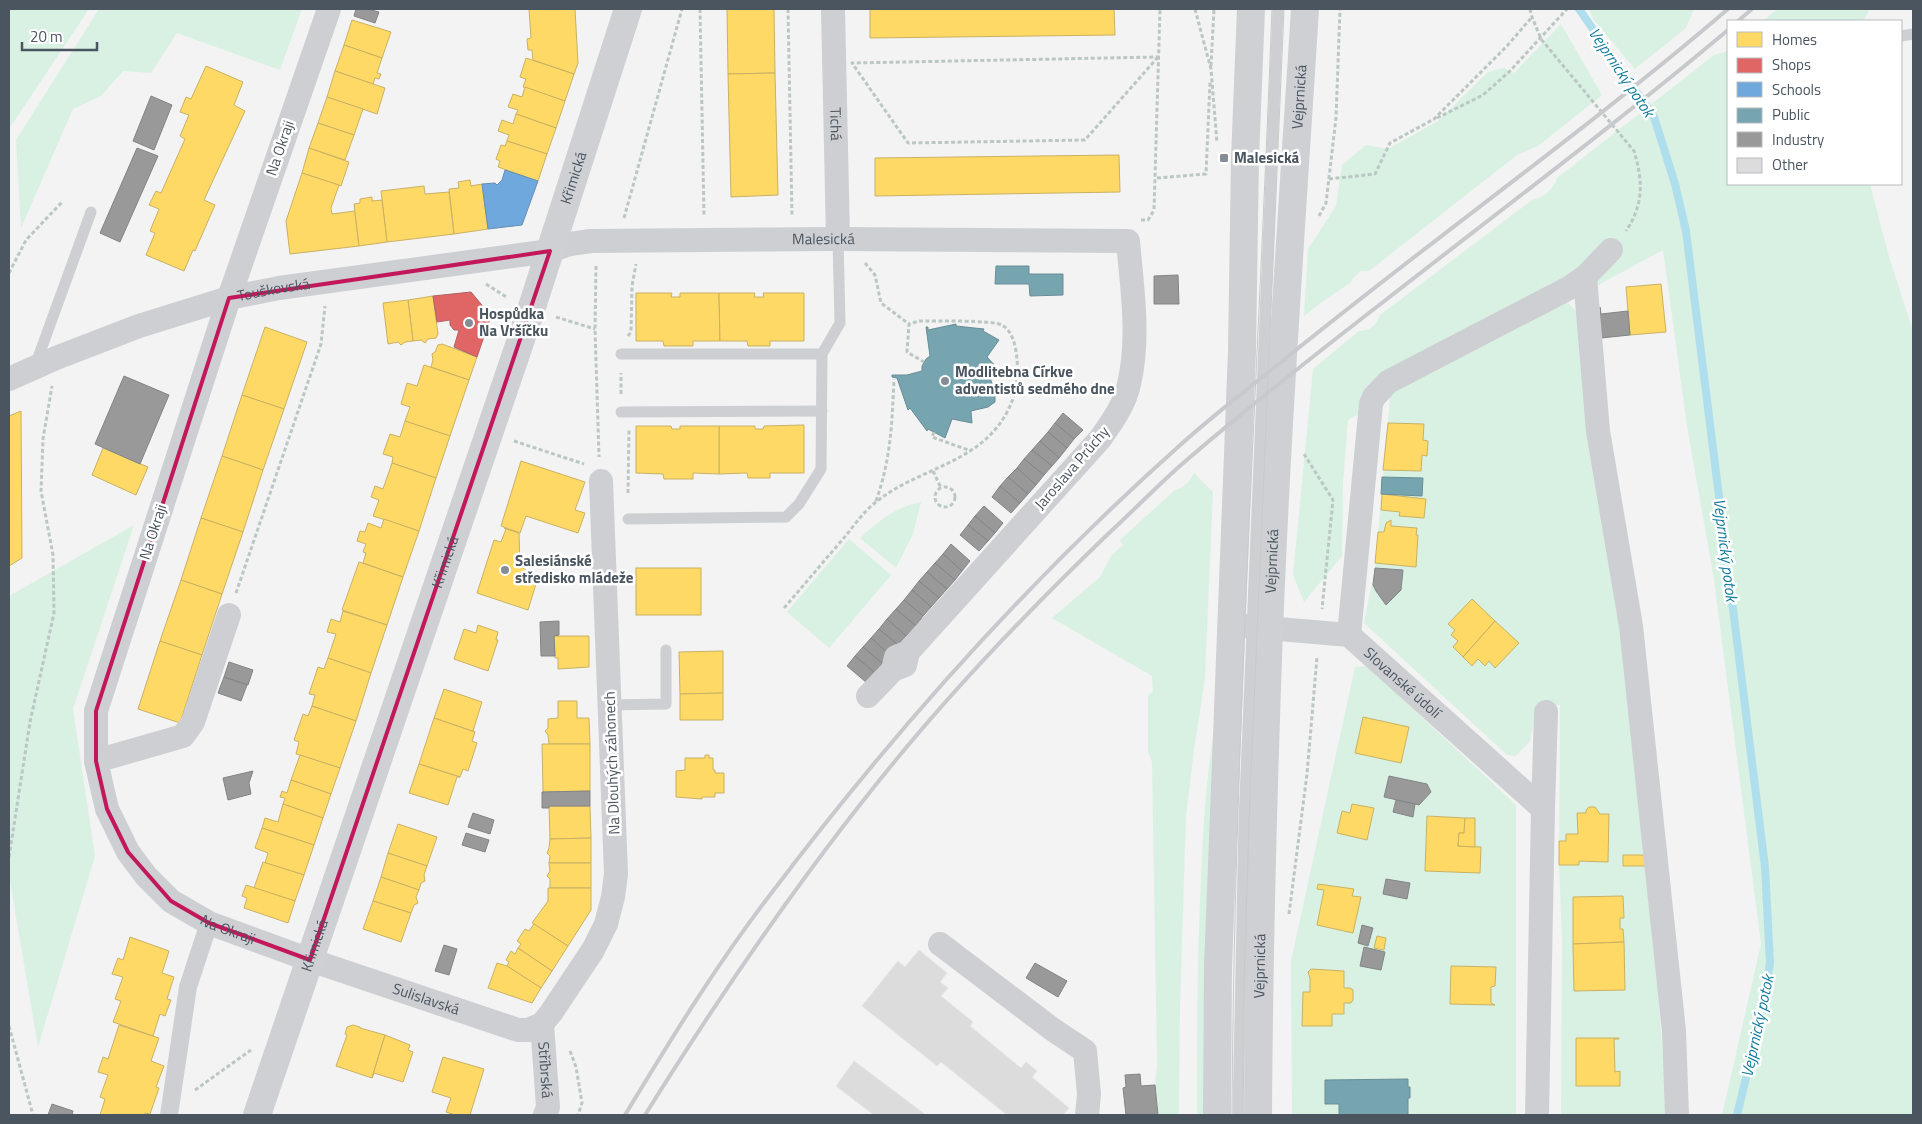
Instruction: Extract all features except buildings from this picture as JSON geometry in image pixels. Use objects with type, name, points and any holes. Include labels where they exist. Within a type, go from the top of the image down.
[{"type":"main road","name":"Křimická","points":[[257,1115],[550,251],[628,9]]},
{"type":"main road","name":"Vejprnická","points":[[1251,9],[1245,158],[1244,311],[1251,626],[1260,880],[1258,1115]]},
{"type":"main road","name":"Vejprnická","points":[[1217,1115],[1218,967],[1251,626],[1286,298],[1304,9]]},
{"type":"street","name":"Na Okraji","points":[[310,960],[209,923],[172,901],[146,876],[128,852],[107,809],[96,761],[96,711],[229,298],[328,9]]},
{"type":"street","name":"Tichá","points":[[833,9],[838,239]]},
{"type":"street","name":"Malesická","points":[[550,251],[570,244],[591,240],[1128,241]]},
{"type":"street","name":"Jaroslava Průchy","points":[[868,696],[893,670],[905,665],[908,652],[1100,439],[1118,413],[1129,385],[1134,352],[1134,315],[1128,241]]},
{"type":"street","points":[[1349,634],[1374,397],[1388,382],[1569,288],[1585,278],[1611,250]]},
{"type":"street","name":"Touškovská","points":[[9,379],[56,358],[139,326],[229,298],[279,288],[550,251]]},
{"type":"street","points":[[1585,278],[1598,431],[1631,626],[1674,1031],[1677,1115]]},
{"type":"street","name":"Na Dlouhých záhonech","points":[[542,1024],[552,1013],[593,950],[606,924],[613,897],[616,874],[610,705],[597,468]]},
{"type":"street","points":[[96,761],[182,736],[193,722],[229,615]]},
{"type":"street","name":"Slovanské údolí","points":[[1251,626],[1349,634],[1544,809]]},
{"type":"street","points":[[1537,1115],[1546,712]]},
{"type":"street","points":[[169,1112],[188,987],[209,923]]},
{"type":"street","points":[[940,944],[1052,1029],[1085,1051],[1089,1094],[1086,1115]]},
{"type":"street","name":"Sulislavská","points":[[310,960],[518,1030],[528,1030],[542,1024]]},
{"type":"street","name":"Stříbrská","points":[[542,1024],[548,1107],[544,1115]]},
{"type":"lane","name":"Vejprnická","points":[[1238,1115],[1244,822],[1251,626],[1278,9]]},
{"type":"lane","points":[[34,368],[91,212]]},
{"type":"lane","points":[[628,520],[786,517],[799,504],[821,469],[822,354],[840,323],[838,239]]},
{"type":"lane","points":[[621,354],[822,354]]},
{"type":"lane","points":[[621,412],[822,411]]},
{"type":"lane","points":[[610,705],[666,704],[666,650]]},
{"type":"path","points":[[618,240],[682,9]]},
{"type":"path","points":[[700,9],[704,218]]},
{"type":"path","points":[[788,9],[792,219]]},
{"type":"path","points":[[1138,220],[1148,220],[1154,210],[1160,9]]},
{"type":"path","points":[[1195,9],[1211,69]]},
{"type":"path","points":[[1156,178],[1206,174],[1214,9]]},
{"type":"path","points":[[1326,203],[1336,118],[1340,9]]},
{"type":"path","points":[[1530,9],[1540,39],[1634,151],[1640,171],[1642,188],[1637,210],[1628,228],[1611,250]]},
{"type":"path","points":[[1329,179],[1375,174],[1390,144],[1434,119],[1483,95],[1509,72],[1567,9]]},
{"type":"path","points":[[1434,119],[1507,46],[1532,18]]},
{"type":"path","points":[[1158,57],[1085,140],[908,143],[852,63],[1158,57]]},
{"type":"path","points":[[9,273],[26,240],[63,201]]},
{"type":"path","points":[[628,520],[629,428],[621,420],[621,347],[631,332],[632,286],[638,256]]},
{"type":"path","points":[[488,432],[597,468],[596,265]]},
{"type":"path","points":[[868,266],[874,275],[881,303],[910,324]]},
{"type":"path","points":[[229,615],[322,344],[326,301]]},
{"type":"path","points":[[548,315],[595,329]]},
{"type":"path","points":[[784,608],[876,502],[900,487],[971,451],[987,438],[1002,421],[1013,402],[1017,389],[1018,367],[1016,349],[1009,332],[1002,325],[985,322],[919,321],[910,324]]},
{"type":"path","points":[[910,324],[907,352],[924,362]]},
{"type":"path","points":[[9,857],[30,722],[54,613],[53,555],[41,491],[44,439],[56,358]]},
{"type":"path","points":[[876,502],[885,476],[890,448],[894,379]]},
{"type":"path","points":[[934,432],[932,436],[971,451]]},
{"type":"path","points":[[1288,921],[1307,774],[1333,500],[1298,446]]},
{"type":"path","points":[[934,471],[941,488]]},
{"type":"path","points":[[941,488],[948,488],[954,494],[954,500],[947,506],[941,506],[936,501],[935,494],[941,488]]},
{"type":"path","points":[[9,1026],[34,1115]]},
{"type":"path","points":[[169,1112],[252,1050]]},
{"type":"path","points":[[576,1067],[582,1103],[578,1115]]},
{"type":"highlighted area","points":[[550,251],[531,310],[310,960],[209,923],[171,901],[128,852],[107,809],[96,761],[96,711],[229,298]]},
{"type":"green space","points":[[9,9],[89,9],[9,129]]},
{"type":"green space","points":[[99,9],[302,9],[280,70],[177,33],[151,73],[123,71],[101,96],[73,109],[21,228],[16,140]]},
{"type":"green space","points":[[1589,9],[1694,9],[1686,28],[1635,69],[1593,19]]},
{"type":"green space","points":[[1777,9],[1870,9],[1864,20],[1764,20]]},
{"type":"green space","points":[[1561,24],[1602,95],[1538,146],[1517,155],[1369,271],[1361,271],[1350,283],[1304,316],[1308,249],[1336,206],[1342,165],[1366,145],[1388,149],[1438,121],[1488,72],[1504,68],[1514,73]]},
{"type":"green space","points":[[1727,51],[1727,185],[1870,185],[1889,257],[1913,331],[1913,1115],[1722,1115],[1761,944],[1714,580],[1687,426],[1663,250],[1567,302],[1578,313],[1617,600],[1655,944],[1667,1115],[1561,1115],[1560,705],[1537,704],[1530,741],[1516,756],[1507,755],[1364,623],[1375,568],[1390,397],[1348,420],[1343,483],[1342,556],[1304,602],[1293,575],[1313,369],[1359,331],[1372,327],[1380,315],[1532,200],[1548,192],[1557,178],[1714,55]]},
{"type":"green space","points":[[1194,473],[1213,492],[1205,678],[1186,816],[1180,1007],[1179,1115],[1158,1115],[1155,1085],[1157,1065],[1152,762],[1148,752],[1148,695],[1153,692],[1152,676],[1052,618],[1100,577],[1111,556],[1123,545],[1120,540],[1175,490],[1186,484]]},
{"type":"green space","points":[[921,502],[913,534],[896,568],[860,538],[895,511]]},
{"type":"green space","points":[[134,525],[73,709],[95,856],[38,1047],[9,875],[9,596]]},
{"type":"green space","points":[[849,539],[891,575],[829,648],[787,612]]},
{"type":"green space","points":[[1367,666],[1516,805],[1516,1115],[1292,1115],[1291,961],[1355,667]]},
{"type":"green space","points":[[1214,730],[1212,1115],[1197,1115],[1198,967],[1202,859],[1207,785]]},
{"type":"waterway","name":"Vejprnický potok","points":[[1579,9],[1654,117],[1675,184],[1686,231],[1765,867],[1770,963],[1763,1008],[1737,1115]]},
{"type":"tram line","points":[[1232,1115],[1237,838],[1272,9]]},
{"type":"tram line","points":[[1243,1115],[1243,1011],[1250,795],[1284,9]]},
{"type":"railway","points":[[625,1115],[714,973],[819,831],[866,773],[965,659],[1068,550],[1122,498],[1226,406],[1388,277],[1617,101],[1728,9]]},
{"type":"railway","points":[[1739,20],[1752,9]]},
{"type":"railway","points":[[645,1115],[702,1025],[762,937],[825,850],[942,705],[1051,590],[1181,465],[1232,422],[1283,380],[1601,133],[1727,31]]},
{"type":"place","name":"Malesická","points":[[1224,158]]},
{"type":"place","name":"Hospůdka Na Vršíčku","points":[[469,323]]},
{"type":"place","name":"Modlitebna Církve adventistů sedmého dne","points":[[945,381]]},
{"type":"place","name":"Salesiánské středisko mládeže","points":[[505,570]]}]
